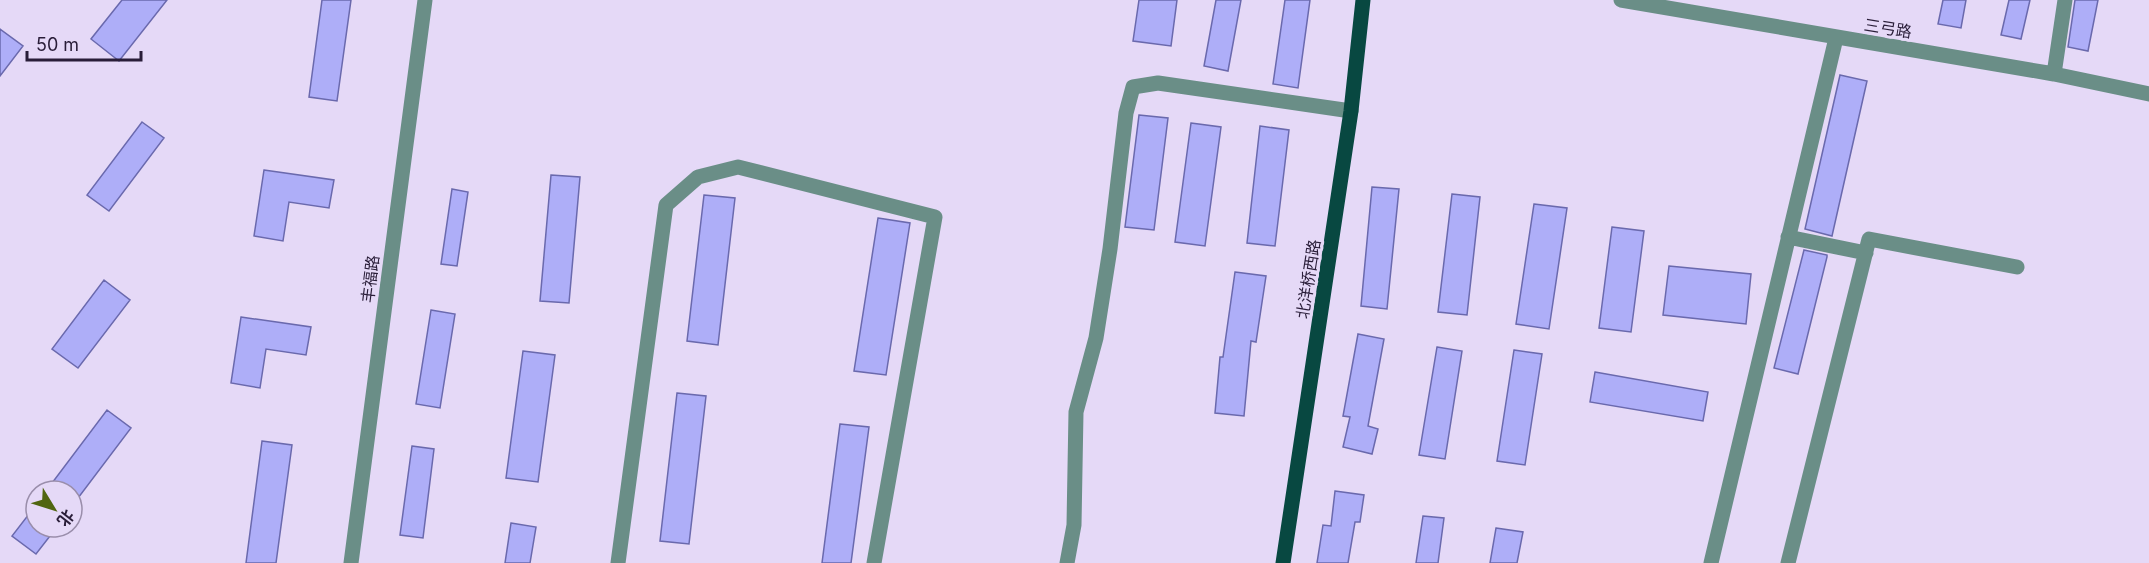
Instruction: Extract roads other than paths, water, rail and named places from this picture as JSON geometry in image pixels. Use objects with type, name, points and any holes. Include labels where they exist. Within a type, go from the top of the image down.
[{"type":"main road","name":"北洋桥西路","points":[[1283,563],[1352,111],[1363,0]]},
{"type":"street","name":"丰福路","points":[[351,563],[424,0]]},
{"type":"street","points":[[2054,74],[2065,0]]},
{"type":"street","name":"三弓路","points":[[1631,1],[2054,74],[2149,94]]},
{"type":"street","points":[[1711,563],[1836,38]]},
{"type":"street","points":[[1066,563],[1074,525],[1076,412],[1096,338],[1110,249],[1126,113],[1133,87],[1158,83],[1352,111]]},
{"type":"street","points":[[618,563],[666,205],[698,177],[738,167],[935,217],[874,563]]},
{"type":"street","points":[[1788,237],[1866,253]]},
{"type":"street","points":[[1788,563],[1869,239],[2017,267]]}]
